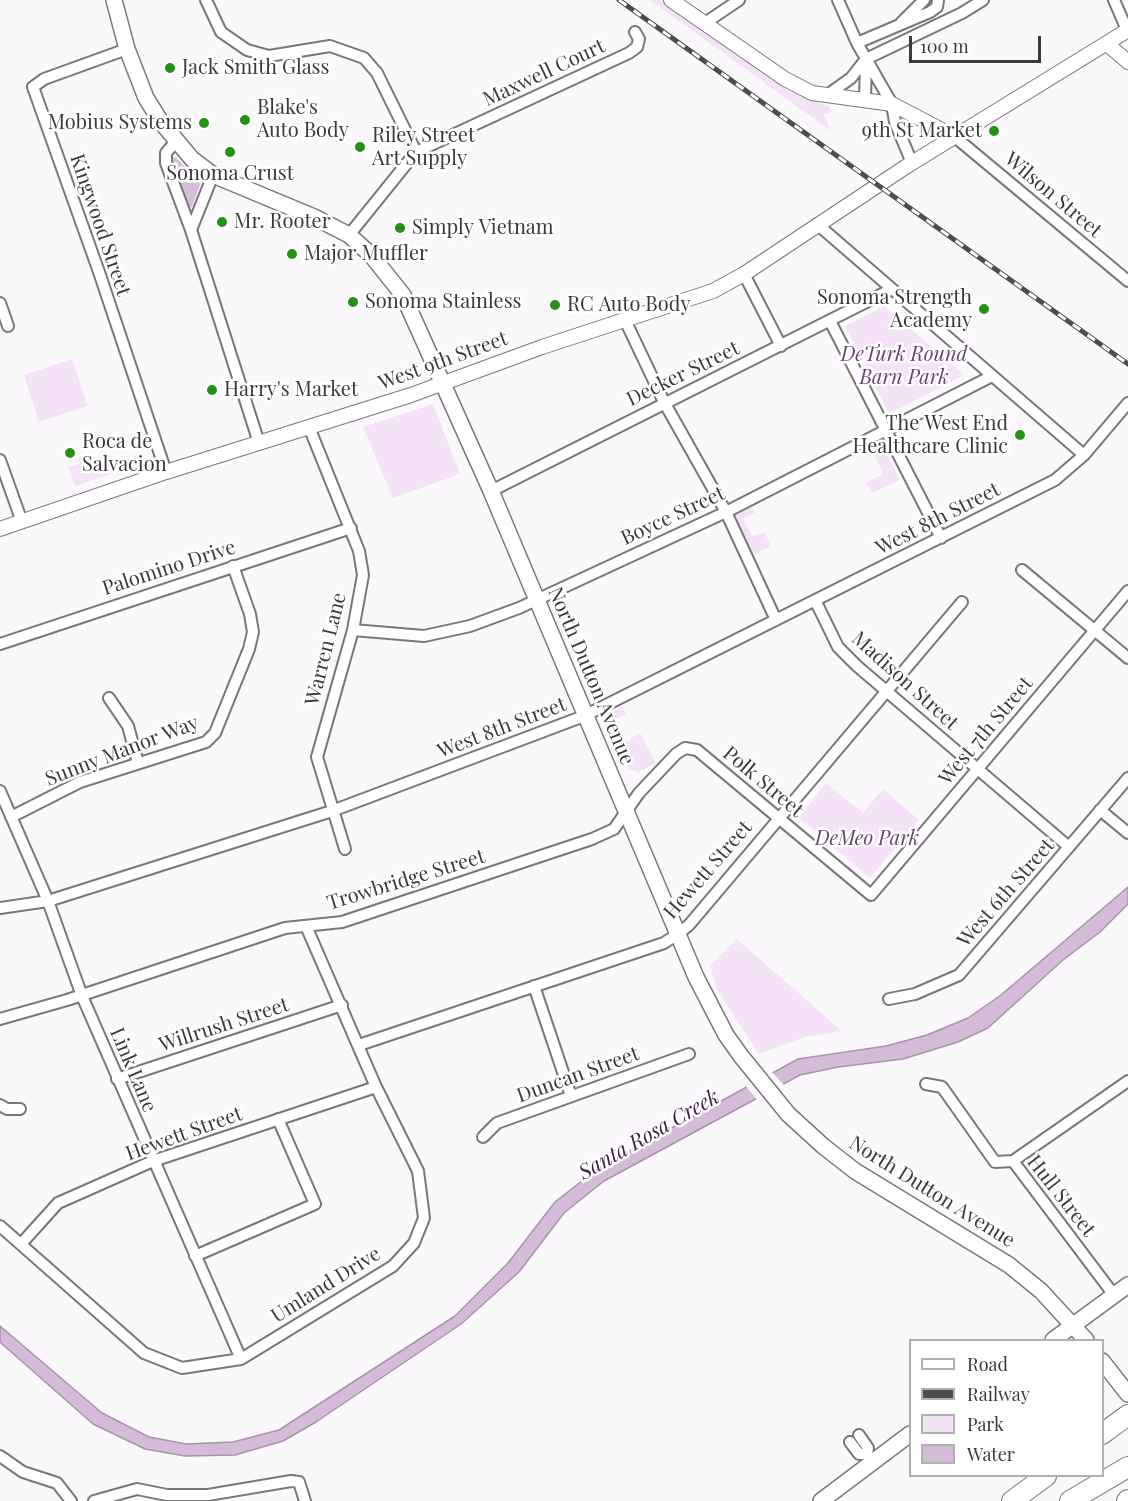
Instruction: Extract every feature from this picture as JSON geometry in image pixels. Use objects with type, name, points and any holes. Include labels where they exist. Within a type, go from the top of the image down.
[{"type":"highway","points":[[1104,1433],[1128,1415]]},
{"type":"highway","points":[[1070,1501],[1128,1467]]},
{"type":"highway","points":[[1012,1501],[1045,1477]]},
{"type":"main road","name":"North Dutton Avenue","points":[[114,0],[127,49],[146,98],[176,141],[192,159],[213,175],[314,217],[349,235],[371,255],[403,295],[491,491],[584,716],[710,1006],[741,1056],[788,1114],[855,1171],[1009,1265],[1041,1291],[1084,1339]]},
{"type":"main road","points":[[1056,1339],[1128,1285]]},
{"type":"main road","points":[[1104,1364],[1128,1394]]},
{"type":"main road","points":[[821,1501],[870,1458],[909,1435]]},
{"type":"street","points":[[206,0],[221,33],[247,50],[269,56],[330,46],[364,58],[377,73],[416,152]]},
{"type":"street","points":[[671,0],[784,79],[826,96],[892,104],[955,137]]},
{"type":"street","points":[[705,23],[739,0]]},
{"type":"street","points":[[838,0],[857,43],[892,104],[895,122],[912,163]]},
{"type":"street","points":[[900,23],[924,0]]},
{"type":"street","points":[[857,43],[930,12],[937,7],[938,0]]},
{"type":"street","points":[[826,96],[851,78],[866,58],[962,13],[983,0]]},
{"type":"street","points":[[1114,0],[1127,30]]},
{"type":"street","name":"West 9th Street","points":[[0,530],[166,472],[443,384],[542,347],[713,291],[744,274],[912,163],[1127,30]]},
{"type":"street","name":"Maxwell Court","points":[[349,235],[416,152],[629,53],[637,47],[639,39],[635,32]]},
{"type":"street","points":[[1107,44],[1128,62]]},
{"type":"street","name":"Kingwood Street","points":[[127,49],[44,80],[33,87],[99,272],[166,472]]},
{"type":"street","points":[[864,100],[866,58]]},
{"type":"street","name":"Wilson Street","points":[[955,137],[1128,281]]},
{"type":"street","points":[[176,141],[166,153],[166,163],[191,230],[260,443]]},
{"type":"street","points":[[191,230],[213,175]]},
{"type":"street","points":[[817,224],[890,290],[1084,455]]},
{"type":"street","points":[[744,274],[781,346]]},
{"type":"street","name":"Decker Street","points":[[491,491],[890,290]]},
{"type":"street","points":[[0,303],[9,326]]},
{"type":"street","points":[[625,320],[664,402],[726,512],[776,620]]},
{"type":"street","points":[[830,321],[941,538]]},
{"type":"street","name":"Boyce Street","points":[[353,630],[424,636],[470,626],[536,601],[726,512],[992,376]]},
{"type":"street","name":"West 8th Street","points":[[0,908],[48,900],[332,810],[584,716],[1056,480],[1084,455],[1128,403]]},
{"type":"street","name":"Warren Lane","points":[[309,427],[351,528],[359,551],[363,575],[353,630],[317,757],[345,849]]},
{"type":"street","points":[[0,460],[22,522]]},
{"type":"street","name":"Palomino Drive","points":[[0,644],[351,528]]},
{"type":"street","name":"Sunny Manor Way","points":[[11,817],[80,782],[206,742],[215,733],[249,649],[253,632],[250,614],[232,566]]},
{"type":"street","points":[[1022,570],[1128,658]]},
{"type":"street","name":"West 7th Street","points":[[871,895],[1128,591]]},
{"type":"street","name":"Madison Street","points":[[815,600],[838,647],[885,691],[977,770],[1070,846]]},
{"type":"street","name":"Hewett Street","points":[[359,1045],[664,943],[679,933],[691,922],[962,602]]},
{"type":"street","points":[[108,698],[128,726],[138,763]]},
{"type":"street","name":"Polk Street","points":[[685,748],[697,750],[871,895]]},
{"type":"street","name":"Trowbridge Street","points":[[0,1019],[82,996],[285,928],[342,922],[592,839],[614,830],[639,793],[676,754],[685,748]]},
{"type":"street","name":"West 6th Street","points":[[889,999],[915,994],[958,975],[1128,778]]},
{"type":"street","name":"Link Lane","points":[[0,791],[48,900],[82,996],[117,1079],[241,1359]]},
{"type":"street","points":[[1100,810],[1128,833]]},
{"type":"street","name":"Umland Drive","points":[[0,1226],[144,1353],[182,1368],[241,1359],[393,1266],[414,1243],[424,1218],[418,1171],[376,1087],[306,926]]},
{"type":"street","points":[[534,986],[571,1096]]},
{"type":"street","name":"Willrush Street","points":[[117,1079],[342,1005]]},
{"type":"street","name":"Duncan Street","points":[[483,1137],[497,1123],[689,1054]]},
{"type":"street","points":[[1013,1161],[1128,1081]]},
{"type":"street","name":"Hull Street","points":[[926,1084],[942,1087],[995,1162],[1013,1161],[1114,1295]]},
{"type":"street","name":"Hewett Street","points":[[21,1244],[58,1203],[153,1161],[376,1087]]},
{"type":"street","points":[[0,1105],[8,1109],[20,1109]]},
{"type":"street","points":[[195,1256],[315,1204],[278,1119]]},
{"type":"street","points":[[855,1438],[860,1454],[870,1458]]},
{"type":"street","points":[[0,1456],[23,1472],[57,1483],[71,1501]]},
{"type":"street","points":[[94,1501],[138,1490],[167,1495],[208,1495],[291,1481],[299,1482],[305,1501]]},
{"type":"green space","points":[[650,0],[666,0],[789,91],[830,107],[832,112],[824,115],[831,131]]},
{"type":"green space","name":"DeTurk Round Barn Park","points":[[884,306],[964,375],[889,414],[845,326]]},
{"type":"green space","points":[[72,359],[88,406],[39,422],[24,375]]},
{"type":"green space","points":[[433,404],[460,474],[393,498],[363,427]]},
{"type":"green space","points":[[883,444],[900,480],[872,493],[866,483],[883,474],[872,449]]},
{"type":"green space","points":[[88,455],[90,459],[104,455],[111,474],[75,486],[69,467],[80,464],[78,458]]},
{"type":"green space","points":[[752,507],[755,513],[743,519],[752,536],[765,533],[771,546],[752,556],[736,515]]},
{"type":"green space","points":[[622,707],[626,714],[616,719],[625,741],[631,742],[630,739],[640,733],[656,763],[639,772],[629,769],[604,716]]},
{"type":"green space","name":"DeMeo Park","points":[[826,783],[863,813],[883,789],[919,820],[870,878],[799,818]]},
{"type":"green space","points":[[737,939],[842,1031],[805,1037],[759,1054],[717,990],[710,966]]},
{"type":"shaded area","points":[[175,157],[201,182],[192,207],[188,208],[171,160]]},
{"type":"water","points":[[1128,887],[1128,904],[1100,932],[1063,960],[988,1028],[958,1042],[903,1059],[838,1067],[800,1075],[604,1181],[564,1213],[519,1272],[461,1324],[316,1422],[283,1441],[235,1455],[185,1456],[145,1449],[93,1424],[0,1342],[0,1326],[102,1413],[149,1437],[186,1444],[233,1442],[279,1430],[455,1316],[508,1263],[555,1202],[597,1169],[798,1059],[886,1046],[927,1035],[968,1018],[1001,995]]},
{"type":"pier","points":[[770,1070],[786,1087],[759,1102],[744,1084]]},
{"type":"railway","points":[[619,0],[1128,364]]},
{"type":"place","name":"Jack Smith Glass","points":[[170,68]]},
{"type":"place","name":"Blake's Auto Body","points":[[245,120]]},
{"type":"place","name":"Mobius Systems","points":[[204,123]]},
{"type":"place","name":"9th St Market","points":[[994,131]]},
{"type":"place","name":"Riley Street Art Supply","points":[[360,147]]},
{"type":"place","name":"Sonoma Crust","points":[[230,152]]},
{"type":"place","name":"Mr. Rooter","points":[[222,222]]},
{"type":"place","name":"Simply Vietnam","points":[[400,228]]},
{"type":"place","name":"Major Muffler","points":[[292,254]]},
{"type":"place","name":"Sonoma Stainless","points":[[353,302]]},
{"type":"place","name":"RC Auto Body","points":[[555,305]]},
{"type":"place","name":"Sonoma Strength Academy","points":[[984,309]]},
{"type":"place","name":"Harry's Market","points":[[212,390]]},
{"type":"place","name":"The West End Healthcare Clinic","points":[[1020,435]]},
{"type":"place","name":"Roca de Salvacion","points":[[70,453]]},
{"type":"water label","name":"Santa Rosa Creek","points":[[649,1135]]}]
